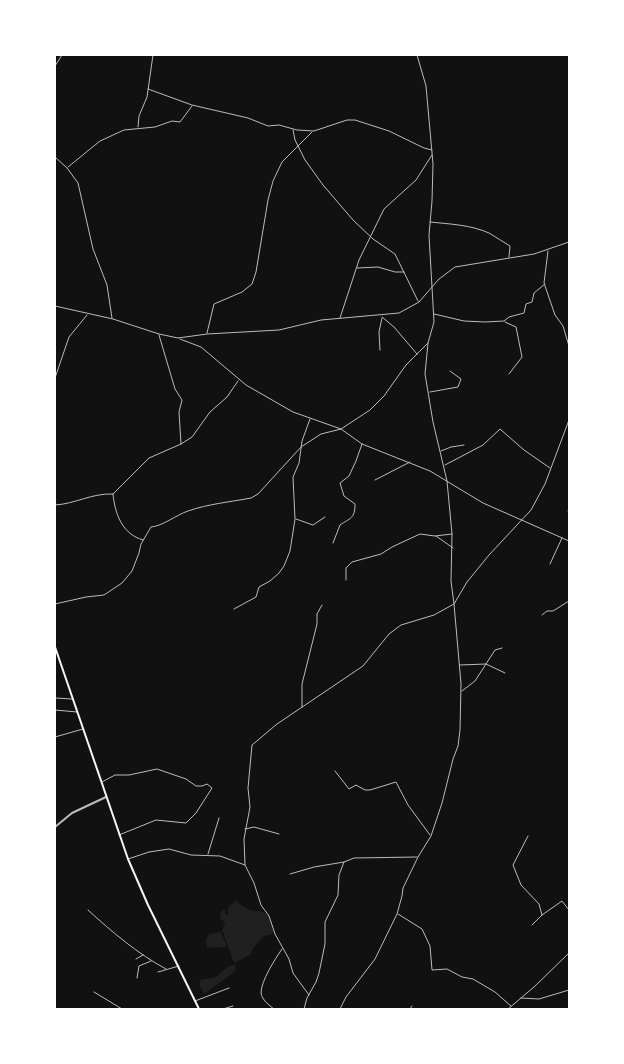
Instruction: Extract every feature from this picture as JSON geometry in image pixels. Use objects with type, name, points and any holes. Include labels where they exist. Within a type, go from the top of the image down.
[{"type":"main road","points":[[55,647],[102,782],[118,835],[148,905],[199,1009]]},
{"type":"street","points":[[55,66],[62,55]]},
{"type":"street","points":[[138,128],[138,116],[146,101],[153,55]]},
{"type":"street","points":[[340,1009],[346,997],[375,959],[397,914],[403,888],[431,836],[458,746],[462,691],[451,581],[452,534],[447,481],[424,374],[434,314],[430,222],[433,188],[432,150],[426,86],[417,55]]},
{"type":"street","points":[[148,89],[192,105],[239,115],[268,126],[279,125],[312,131],[347,120],[355,120],[398,134],[424,148],[432,150]]},
{"type":"street","points":[[67,168],[104,138],[124,130],[155,127],[172,121],[180,122],[192,105]]},
{"type":"street","points":[[293,129],[298,146],[306,162],[353,220],[395,254],[419,302]]},
{"type":"street","points":[[207,334],[214,304],[250,287],[254,281],[271,186],[282,162],[312,131]]},
{"type":"street","points":[[339,318],[356,268],[384,209],[417,179],[432,154]]},
{"type":"street","points":[[55,157],[67,168],[78,183],[93,249],[107,285],[112,306],[112,319]]},
{"type":"street","points":[[430,222],[457,224],[488,233],[510,246],[509,258]]},
{"type":"street","points":[[178,338],[207,334],[279,330],[311,322],[339,318],[382,316],[399,313],[419,302],[447,272],[455,267],[548,250],[569,242]]},
{"type":"street","points":[[548,250],[545,284],[555,314],[563,326],[569,346]]},
{"type":"street","points":[[356,268],[378,267],[395,272],[404,272]]},
{"type":"street","points":[[505,321],[510,316],[523,313],[526,304],[532,302],[534,293],[545,284]]},
{"type":"street","points":[[55,306],[112,319],[178,338],[201,347],[239,380],[278,403],[310,419],[341,429],[362,444],[430,471],[484,503],[569,541]]},
{"type":"street","points":[[55,378],[69,337],[87,314]]},
{"type":"street","points":[[434,314],[475,322],[505,321],[516,326],[522,357],[509,374]]},
{"type":"street","points":[[380,350],[379,332],[382,316]]},
{"type":"street","points":[[382,316],[394,326],[417,354]]},
{"type":"street","points":[[159,334],[175,389],[182,400],[179,412],[181,444]]},
{"type":"street","points":[[55,604],[108,594],[122,583],[132,571],[141,544],[152,526],[160,525],[174,516],[198,508],[251,498],[258,494],[301,447],[321,434],[341,429],[376,405],[406,365],[428,343]]},
{"type":"street","points":[[429,392],[458,387],[461,380],[450,370]]},
{"type":"street","points":[[55,505],[68,504],[84,497],[113,494],[149,458],[192,437],[210,412],[227,397],[239,380]]},
{"type":"street","points":[[234,609],[256,597],[259,587],[274,578],[284,566],[290,551],[295,519],[293,477],[299,463],[301,447],[310,419]]},
{"type":"street","points":[[309,995],[293,973],[289,959],[275,934],[270,918],[261,905],[256,886],[245,865],[245,829],[250,807],[248,788],[252,745],[277,724],[363,666],[389,634],[400,625],[434,615],[454,604],[467,582],[489,555],[531,510],[538,498],[569,420]]},
{"type":"street","points":[[444,466],[483,445],[500,429],[524,450],[550,468]]},
{"type":"street","points":[[333,543],[340,525],[349,522],[353,513],[355,504],[344,496],[340,483],[349,476],[362,444]]},
{"type":"street","points":[[441,451],[464,445]]},
{"type":"street","points":[[375,480],[410,462]]},
{"type":"street","points":[[113,494],[114,506],[121,524],[138,538],[144,540]]},
{"type":"street","points":[[295,519],[313,525],[325,517]]},
{"type":"street","points":[[346,580],[346,568],[352,562],[381,554],[420,534],[435,536],[452,534]]},
{"type":"street","points":[[435,536],[452,548]]},
{"type":"street","points":[[550,564],[562,537]]},
{"type":"street","points":[[138,538],[141,544]]},
{"type":"street","points":[[542,615],[547,611],[553,611],[569,601]]},
{"type":"street","points":[[302,708],[302,684],[316,617],[322,605]]},
{"type":"street","points":[[462,691],[475,681],[495,650],[502,648]]},
{"type":"street","points":[[460,665],[486,664],[505,673]]},
{"type":"street","points":[[55,698],[73,699]]},
{"type":"street","points":[[55,710],[77,712]]},
{"type":"street","points":[[55,737],[83,729]]},
{"type":"street","points":[[102,782],[115,775],[129,775],[157,770],[186,779],[196,786],[206,784],[212,788],[196,813],[186,823],[156,820],[118,835]]},
{"type":"street","points":[[335,771],[349,789],[356,785],[370,790],[396,782],[408,805],[431,836]]},
{"type":"street","points":[[55,827],[72,813],[106,798]]},
{"type":"street","points":[[208,855],[219,818]]},
{"type":"street","points":[[245,829],[254,827],[279,834]]},
{"type":"street","points":[[528,836],[513,865],[521,885],[539,904],[542,915]]},
{"type":"street","points":[[128,859],[165,849],[191,855],[222,856],[245,865]]},
{"type":"street","points":[[290,874],[355,858],[418,857]]},
{"type":"street","points":[[304,1009],[319,973],[325,944],[324,927],[339,893],[339,878],[344,862]]},
{"type":"street","points":[[532,926],[542,915],[562,901],[569,910]]},
{"type":"street","points":[[88,910],[118,936],[166,969]]},
{"type":"street","points":[[397,914],[422,929],[430,946],[432,970],[448,969],[462,977],[473,979],[495,992],[511,1006]]},
{"type":"street","points":[[274,1009],[264,1000],[261,993],[269,968],[283,949]]},
{"type":"street","points":[[508,1009],[569,953]]},
{"type":"street","points":[[136,959],[144,955]]},
{"type":"street","points":[[137,978],[139,966],[151,960]]},
{"type":"street","points":[[158,972],[179,966]]},
{"type":"street","points":[[195,1002],[229,988]]},
{"type":"street","points":[[521,998],[539,999],[569,990]]},
{"type":"street","points":[[94,992],[122,1009]]},
{"type":"street","points":[[223,1009],[233,1006]]},
{"type":"shaded area","points":[[236,900],[246,909],[260,911],[268,915],[273,931],[272,934],[264,936],[254,947],[250,955],[234,963],[222,930],[225,924],[221,920],[220,915],[222,910],[225,910],[225,914],[228,914],[228,908]]},
{"type":"shaded area","points":[[221,932],[227,947],[207,948],[206,940],[209,934]]},
{"type":"shaded area","points":[[234,965],[236,968],[233,973],[204,994],[199,985],[200,980],[216,977],[227,967]]}]
